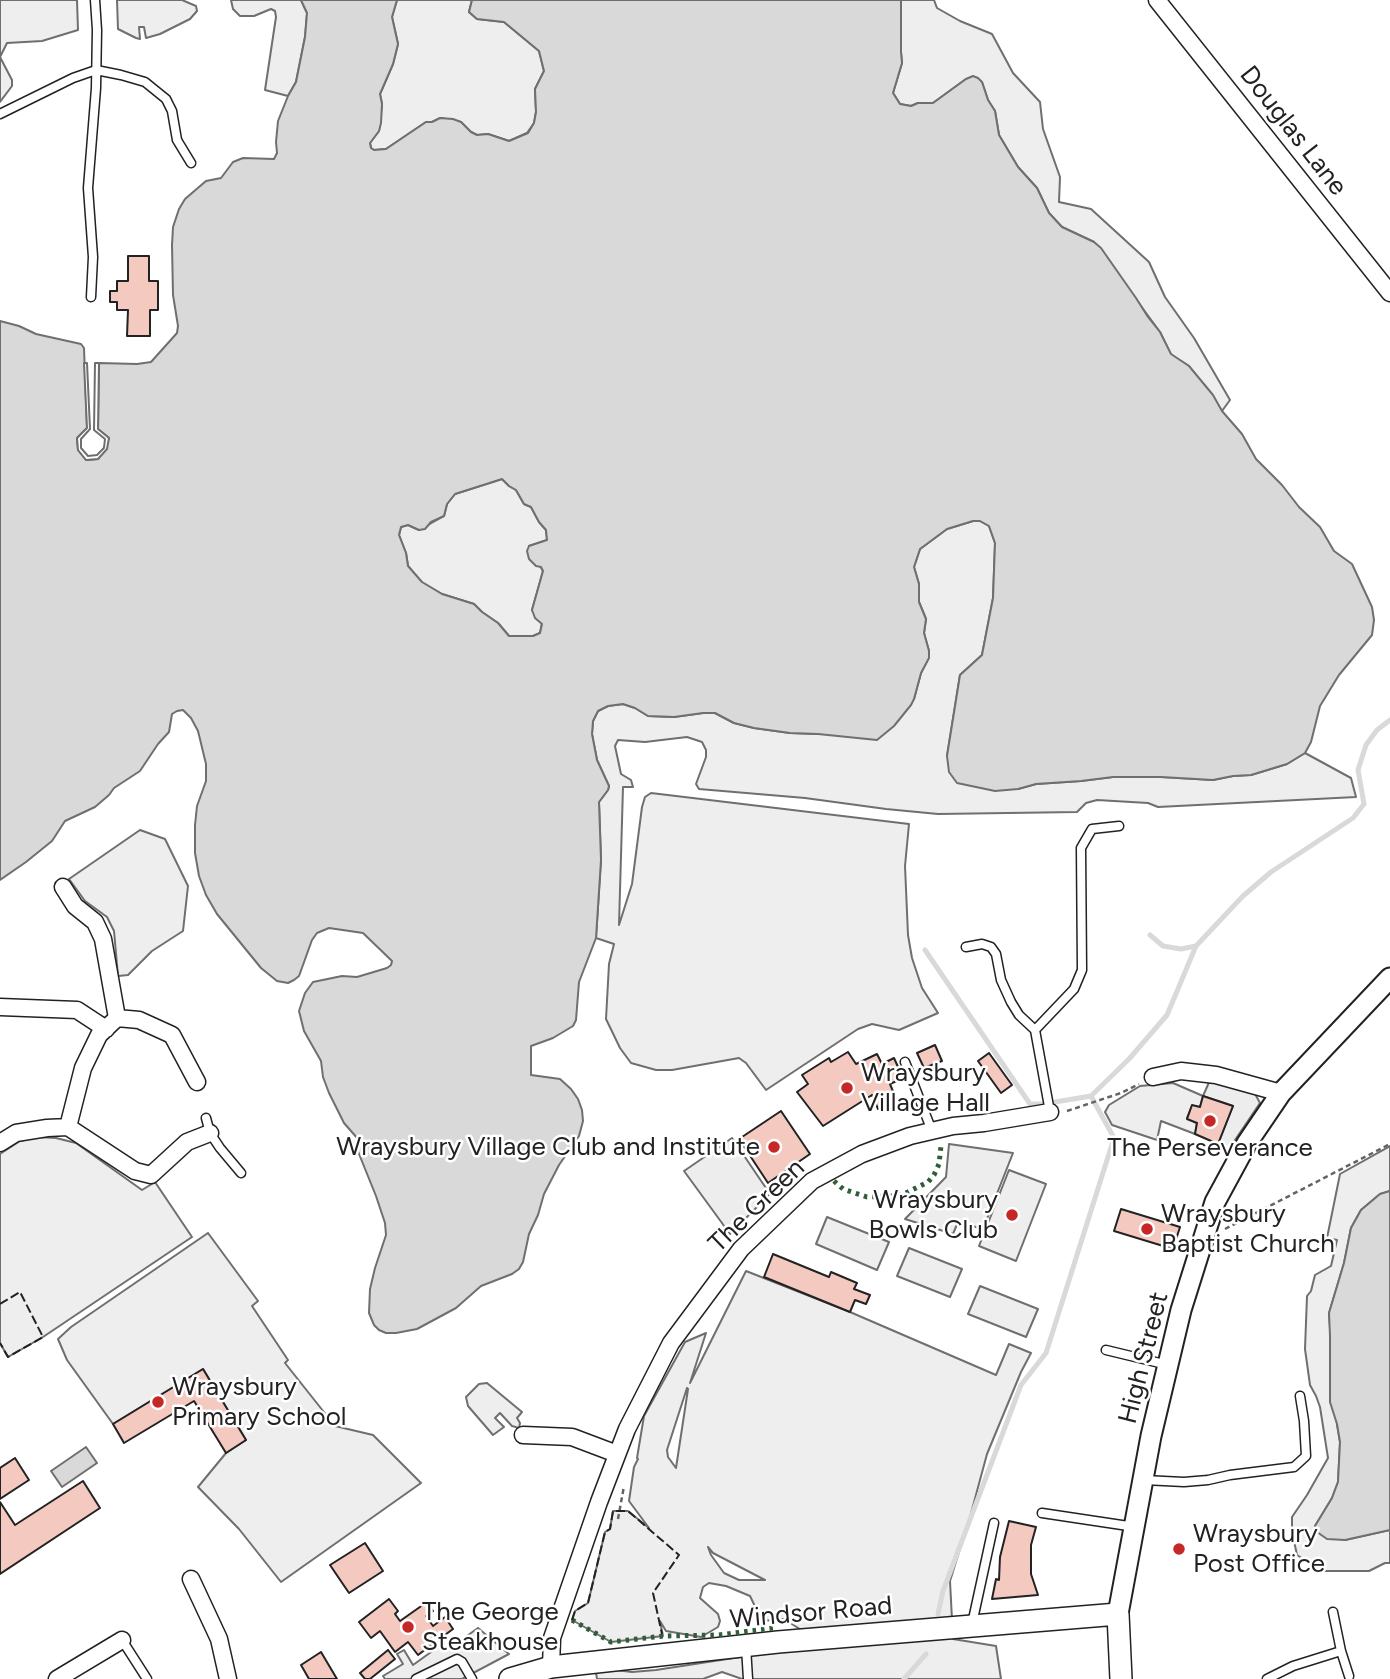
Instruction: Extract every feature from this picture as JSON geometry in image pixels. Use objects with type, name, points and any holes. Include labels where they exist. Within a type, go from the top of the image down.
[{"type":"main road","name":"Windsor Road","points":[[510,1679],[551,1667],[746,1646],[1118,1614]]},
{"type":"main road","points":[[1118,1614],[1121,1679]]},
{"type":"street","name":"Douglas Lane","points":[[1157,0],[1390,293]]},
{"type":"street","points":[[63,887],[67,906],[95,922],[103,939],[112,1023]]},
{"type":"street","name":"High Street","points":[[1118,1614],[1151,1436],[1181,1310],[1215,1202],[1241,1154],[1281,1093],[1390,978]]},
{"type":"street","points":[[0,1007],[77,1010],[112,1023],[139,1020],[172,1035],[197,1082]]},
{"type":"street","points":[[68,1127],[83,1068],[99,1035],[112,1023]]},
{"type":"street","points":[[1153,1077],[1181,1071],[1216,1075],[1281,1093]]},
{"type":"street","name":"The Green","points":[[551,1667],[552,1639],[627,1429],[671,1343],[741,1249],[812,1181],[862,1154],[910,1136],[953,1125],[984,1123],[1049,1112]]},
{"type":"street","points":[[0,1143],[16,1133],[68,1127],[135,1171],[151,1175],[208,1125]]},
{"type":"street","points":[[523,1435],[572,1437],[617,1454]]},
{"type":"street","points":[[191,1579],[219,1639],[228,1679]]},
{"type":"street","points":[[57,1679],[122,1640]]},
{"type":"lane","points":[[91,297],[93,257],[88,188],[96,70],[95,0]]},
{"type":"lane","points":[[0,114],[73,78],[96,70],[121,75],[145,82],[166,99],[172,111],[177,140],[191,163]]},
{"type":"lane","points":[[1035,1030],[1074,989],[1082,970],[1081,848],[1093,829],[1119,826]]},
{"type":"lane","points":[[966,947],[982,944],[991,947],[996,954],[1001,980],[1011,1002],[1019,1015],[1035,1030],[1049,1112]]},
{"type":"lane","points":[[905,1062],[932,1131]]},
{"type":"lane","points":[[208,1125],[220,1147],[241,1173]]},
{"type":"lane","points":[[1106,1350],[1168,1365]]},
{"type":"lane","points":[[1144,1480],[1208,1480],[1294,1467],[1306,1456],[1300,1396]]},
{"type":"lane","points":[[1042,1513],[1135,1527]]},
{"type":"lane","points":[[972,1627],[995,1523]]},
{"type":"lane","points":[[1333,1612],[1349,1676]]},
{"type":"lane","points":[[122,1640],[147,1679]]},
{"type":"lane","points":[[746,1646],[748,1679]]},
{"type":"lane","points":[[1267,1679],[1293,1665],[1341,1651]]},
{"type":"lane","points":[[416,1679],[457,1659],[462,1662],[472,1679]]},
{"type":"path","points":[[1049,1112],[1069,1111],[1121,1093],[1153,1077]]},
{"type":"path","points":[[1203,1240],[1390,1144]]},
{"type":"shaded area","points":[[0,0],[77,0],[78,30],[42,41],[7,43],[0,57]]},
{"type":"shaded area","points":[[117,0],[182,0],[196,6],[197,11],[190,19],[146,38],[144,27],[139,27],[140,39],[118,29]]},
{"type":"shaded area","points":[[231,0],[301,0],[307,13],[305,37],[296,82],[288,96],[265,90],[275,11],[271,9],[254,16],[240,16],[233,9]]},
{"type":"shaded area","points":[[301,0],[397,0],[392,17],[398,44],[380,94],[381,123],[379,131],[370,143],[374,150],[386,149],[426,122],[440,118],[461,122],[477,135],[488,134],[509,141],[528,133],[536,112],[535,89],[544,71],[539,51],[504,22],[477,19],[469,12],[472,0],[901,0],[902,63],[893,93],[900,104],[911,106],[933,103],[973,76],[982,82],[995,111],[999,135],[1018,167],[1037,188],[1049,213],[1062,227],[1101,248],[1160,332],[1171,354],[1189,366],[1242,434],[1256,459],[1320,527],[1334,551],[1352,564],[1372,607],[1374,620],[1372,635],[1339,675],[1320,706],[1311,742],[1305,753],[1287,764],[1251,775],[1213,780],[1113,777],[1036,784],[995,791],[957,783],[949,772],[947,756],[960,675],[982,655],[993,598],[995,543],[989,526],[973,521],[947,529],[920,549],[914,567],[919,584],[919,602],[926,619],[924,633],[929,658],[921,673],[911,705],[894,726],[877,740],[754,728],[734,723],[715,713],[674,717],[648,716],[623,704],[608,706],[598,711],[593,721],[592,734],[597,760],[609,786],[599,802],[601,860],[596,938],[579,982],[576,1020],[573,1026],[553,1038],[531,1046],[531,1075],[560,1079],[578,1099],[583,1121],[579,1136],[559,1165],[544,1194],[519,1269],[481,1286],[456,1308],[417,1329],[396,1333],[379,1330],[369,1313],[370,1289],[386,1235],[385,1223],[357,1149],[358,1139],[344,1123],[329,1093],[321,1061],[304,1031],[299,1011],[305,993],[313,982],[342,976],[357,977],[387,968],[392,961],[363,933],[329,928],[317,933],[312,940],[299,976],[294,980],[288,983],[277,981],[261,968],[217,914],[199,876],[195,853],[195,825],[197,806],[206,781],[206,764],[198,731],[191,718],[183,710],[172,714],[169,732],[140,771],[114,788],[95,807],[65,821],[52,841],[0,880],[0,321],[36,334],[81,344],[84,348],[87,428],[77,438],[78,450],[86,460],[98,459],[109,438],[98,429],[99,363],[151,362],[177,333],[172,245],[173,227],[179,209],[185,199],[206,181],[221,178],[233,162],[243,158],[274,159],[277,153],[278,121],[296,82],[307,13]],"holes":[[[502,479],[516,490],[524,504],[531,507],[546,530],[547,540],[529,546],[527,551],[529,559],[543,571],[532,610],[535,618],[542,624],[540,633],[533,636],[509,636],[498,623],[474,604],[442,594],[422,582],[408,566],[399,535],[401,527],[408,525],[419,530],[425,529],[431,522],[444,516],[447,504],[455,494]]]},
{"type":"shaded area","points":[[397,0],[472,0],[469,12],[477,19],[504,22],[539,51],[544,71],[535,89],[534,123],[527,133],[509,141],[488,134],[477,135],[461,122],[441,118],[426,122],[386,149],[371,148],[370,143],[379,131],[382,104],[380,94],[398,44],[392,17]]},
{"type":"shaded area","points":[[901,0],[934,0],[937,8],[992,34],[1013,73],[1040,102],[1043,129],[1060,177],[1059,202],[1091,209],[1149,262],[1165,297],[1194,338],[1230,400],[1222,411],[1189,366],[1171,355],[1160,332],[1094,242],[1062,227],[1049,213],[1037,188],[1018,167],[999,135],[995,111],[982,82],[966,79],[933,103],[911,106],[900,104],[893,93],[902,63]]},
{"type":"shaded area","points":[[0,57],[12,80],[12,86],[0,102]]},
{"type":"shaded area","points":[[502,479],[516,490],[524,504],[531,507],[546,530],[547,540],[529,546],[543,571],[532,610],[542,623],[540,633],[533,636],[509,636],[498,623],[474,604],[442,594],[421,582],[408,566],[399,535],[401,527],[408,525],[419,530],[444,516],[447,504],[455,494]]},
{"type":"shaded area","points":[[973,521],[989,526],[995,543],[993,598],[982,655],[960,675],[947,756],[1018,789],[1036,784],[1113,777],[1213,780],[1251,775],[1287,764],[1305,753],[1351,778],[1356,797],[1158,807],[1148,803],[1097,800],[1086,803],[1077,812],[938,814],[699,789],[696,784],[706,757],[702,742],[687,737],[645,742],[618,740],[615,746],[621,774],[631,780],[633,787],[623,787],[619,925],[632,884],[642,807],[645,797],[651,793],[909,824],[905,866],[908,935],[922,988],[938,1013],[899,1030],[872,1024],[858,1029],[766,1090],[746,1063],[739,1058],[672,1070],[656,1070],[631,1063],[620,1048],[606,1019],[609,964],[614,944],[596,938],[601,860],[599,802],[609,786],[597,760],[592,734],[593,721],[598,711],[608,706],[623,704],[648,716],[674,717],[715,713],[734,723],[754,728],[818,734],[914,699],[929,651],[924,633],[926,619],[919,602],[919,584],[914,567],[920,549],[947,529]]},
{"type":"shaded area","points":[[140,830],[165,839],[188,886],[183,931],[152,951],[128,975],[118,976],[114,931],[107,917],[85,901],[69,879]]},
{"type":"shaded area","points":[[1210,1080],[1254,1092],[1260,1103],[1229,1149],[1218,1144],[1233,1106],[1203,1096]]},
{"type":"shaded area","points":[[1173,1083],[1203,1096],[1200,1107],[1192,1106],[1187,1118],[1197,1123],[1195,1134],[1161,1121],[1157,1140],[1112,1125],[1105,1112],[1109,1105],[1140,1086]]},
{"type":"shaded area","points":[[37,1137],[76,1143],[142,1190],[155,1182],[192,1237],[43,1337],[8,1357],[0,1343],[0,1154],[20,1141]]},
{"type":"shaded area","points":[[732,1138],[770,1194],[730,1234],[684,1171]]},
{"type":"shaded area","points":[[949,1144],[1013,1153],[983,1229],[958,1222],[953,1234],[905,1219],[946,1177]]},
{"type":"shaded area","points":[[1390,1146],[1390,1191],[1380,1194],[1361,1210],[1351,1228],[1329,1313],[1340,1442],[1338,1482],[1315,1526],[1345,1540],[1390,1530],[1390,1563],[1369,1571],[1322,1571],[1297,1555],[1292,1532],[1292,1517],[1328,1458],[1320,1407],[1310,1385],[1305,1349],[1307,1296],[1315,1275],[1331,1266],[1337,1240],[1327,1238],[1340,1174]]},
{"type":"shaded area","name":"Wraysbury Bowls Club","points":[[1009,1170],[1046,1184],[1016,1261],[979,1246]]},
{"type":"shaded area","points":[[1390,1191],[1390,1530],[1345,1540],[1327,1539],[1317,1532],[1315,1526],[1338,1482],[1340,1442],[1330,1402],[1329,1313],[1351,1228],[1361,1210],[1380,1194]]},
{"type":"shaded area","points":[[827,1217],[889,1242],[877,1270],[816,1244]]},
{"type":"shaded area","points":[[208,1233],[258,1301],[252,1306],[288,1360],[285,1363],[335,1426],[373,1435],[421,1483],[281,1582],[239,1529],[198,1487],[226,1453],[246,1440],[203,1369],[113,1424],[67,1360],[58,1339],[71,1327]]},
{"type":"shaded area","points":[[909,1248],[962,1269],[950,1297],[897,1276]]},
{"type":"shaded area","points":[[746,1271],[996,1375],[1009,1344],[1031,1353],[987,1454],[950,1581],[953,1639],[996,1646],[1001,1679],[742,1679],[722,1672],[703,1679],[597,1679],[596,1673],[607,1669],[632,1672],[656,1670],[766,1653],[806,1633],[784,1619],[762,1621],[750,1596],[726,1586],[709,1583],[703,1587],[700,1598],[718,1614],[720,1621],[718,1627],[701,1637],[666,1631],[660,1621],[663,1636],[611,1642],[572,1620],[575,1611],[588,1603],[605,1532],[610,1529],[613,1511],[628,1511],[649,1528],[629,1501],[644,1416],[685,1342],[706,1333],[690,1383]],"holes":[[[688,1389],[676,1468],[668,1457],[667,1450]],[[708,1547],[713,1553],[765,1580],[739,1580],[724,1573]]]},
{"type":"shaded area","points":[[980,1286],[1038,1309],[1026,1337],[968,1314]]},
{"type":"shaded area","points":[[487,1383],[522,1412],[517,1418],[519,1428],[512,1426],[500,1413],[495,1418],[504,1427],[493,1435],[468,1406],[466,1397],[479,1384]]},
{"type":"shaded area","points":[[86,1447],[97,1463],[62,1487],[51,1471]]},
{"type":"shaded area","points":[[478,1628],[509,1654],[462,1679],[385,1679],[383,1676],[403,1664],[397,1654],[404,1650],[413,1665],[438,1647],[450,1648]]},
{"type":"pier","points":[[84,363],[87,363],[90,429],[81,439],[81,448],[88,456],[97,455],[104,448],[105,439],[94,430],[95,363],[99,363],[98,429],[109,438],[107,449],[98,459],[86,460],[78,450],[77,438],[87,428]]},
{"type":"building","points":[[128,256],[149,256],[149,281],[158,281],[158,310],[150,310],[150,336],[127,336],[128,310],[117,310],[117,302],[110,302],[110,291],[117,291],[117,281],[128,281]]},
{"type":"building","points":[[935,1045],[942,1061],[924,1068],[917,1053]]},
{"type":"building","name":"Wraysbury Village Hall","points":[[848,1052],[856,1064],[877,1054],[882,1064],[894,1058],[903,1078],[890,1084],[897,1101],[878,1109],[872,1095],[823,1126],[797,1092],[808,1084],[802,1075],[829,1058],[831,1062]]},
{"type":"building","points":[[989,1053],[1012,1085],[1001,1093],[978,1061]]},
{"type":"building","name":"The Perseverance","points":[[1203,1096],[1233,1106],[1218,1144],[1195,1134],[1197,1123],[1187,1119],[1192,1105],[1200,1107]]},
{"type":"building","name":"Wraysbury Village Club and Institute","points":[[781,1111],[810,1154],[768,1183],[739,1139]]},
{"type":"building","name":"Wraysbury Baptist Church","points":[[1121,1209],[1180,1227],[1173,1249],[1114,1231]]},
{"type":"building","points":[[773,1254],[829,1277],[831,1272],[857,1283],[854,1289],[870,1295],[866,1304],[855,1300],[850,1312],[764,1277]]},
{"type":"building","points":[[203,1369],[246,1440],[226,1453],[194,1401],[124,1443],[113,1424]]},
{"type":"building","points":[[15,1458],[29,1480],[0,1499],[0,1468]]},
{"type":"building","points":[[83,1481],[100,1508],[0,1574],[0,1502],[15,1525]]},
{"type":"building","points":[[1009,1521],[1036,1527],[1031,1545],[1031,1574],[1038,1595],[992,1599],[996,1579],[999,1580],[1000,1557]]},
{"type":"building","points":[[365,1543],[383,1571],[349,1593],[330,1565]]},
{"type":"building","name":"The George Steakhouse","points":[[389,1599],[398,1611],[395,1614],[400,1621],[427,1602],[433,1611],[426,1616],[433,1626],[445,1617],[453,1629],[418,1655],[408,1642],[395,1652],[380,1631],[371,1638],[359,1622]]},
{"type":"building","points":[[388,1650],[395,1659],[370,1679],[365,1679],[360,1673]]},
{"type":"building","points":[[321,1652],[337,1679],[309,1679],[301,1665]]},
{"type":"waterway","points":[[1055,1102],[1091,1096],[1129,1059],[1167,1015],[1196,946],[1243,896],[1271,872],[1353,818],[1364,804],[1358,770],[1366,745],[1377,730],[1390,720]]},
{"type":"waterway","points":[[1150,935],[1163,946],[1181,949],[1196,946]]},
{"type":"waterway","points":[[925,950],[1030,1104],[1041,1104]]},
{"type":"waterway","points":[[938,1614],[943,1591],[1021,1385],[1046,1353],[1114,1138],[1091,1096]]},
{"type":"waterway","points":[[904,1679],[926,1654]]},
{"type":"hedge","points":[[834,1181],[843,1189],[867,1197],[896,1196],[928,1182],[939,1164],[941,1146]]},
{"type":"hedge","points":[[572,1620],[611,1642],[663,1636],[719,1635],[773,1628]]},
{"type":"fence","points":[[0,1304],[20,1292],[43,1337],[8,1357],[0,1343]]},
{"type":"fence","points":[[572,1620],[575,1611],[588,1603],[605,1532],[610,1529],[613,1511],[628,1511],[679,1555],[653,1593],[662,1634]]},
{"type":"place","name":"Wraysbury Village Hall","points":[[847,1088]]},
{"type":"place","name":"The Perseverance","points":[[1210,1121]]},
{"type":"place","name":"Wraysbury Village Club and Institute","points":[[774,1147]]},
{"type":"place","name":"Wraysbury Bowls Club","points":[[1012,1215]]},
{"type":"place","name":"Wraysbury Baptist Church","points":[[1147,1229]]},
{"type":"place","name":"Wraysbury Primary School","points":[[158,1402]]},
{"type":"place","name":"Wraysbury Post Office","points":[[1179,1549]]},
{"type":"place","name":"The George Steakhouse","points":[[408,1627]]}]
